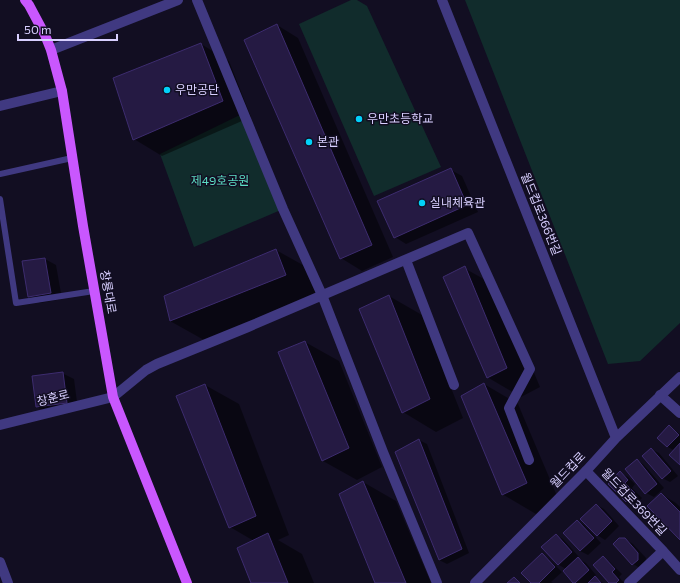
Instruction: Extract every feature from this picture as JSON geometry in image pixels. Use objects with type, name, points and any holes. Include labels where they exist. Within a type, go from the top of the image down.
[{"type":"main road","name":"창룡대로","points":[[25,0],[39,21],[51,50],[62,91],[112,397],[187,583]]},
{"type":"street","points":[[51,50],[178,0]]},
{"type":"street","points":[[197,0],[283,209],[322,295],[383,452],[437,583]]},
{"type":"street","name":"월드컵로366번길","points":[[442,0],[616,438]]},
{"type":"street","points":[[0,106],[62,91]]},
{"type":"street","points":[[112,397],[146,370],[157,364],[248,327],[468,233],[530,369],[509,408],[529,460]]},
{"type":"street","points":[[406,260],[454,385]]},
{"type":"street","name":"월드컵로","points":[[475,583],[586,471],[616,438],[680,377]]},
{"type":"street","points":[[660,395],[680,413]]},
{"type":"street","name":"창훈로","points":[[0,425],[112,397]]},
{"type":"street","name":"월드컵로369번길","points":[[586,471],[680,570]]},
{"type":"street","points":[[629,583],[663,551]]},
{"type":"street","points":[[0,562],[8,583]]},
{"type":"lane","points":[[0,174],[72,158]]},
{"type":"lane","points":[[0,199],[16,303],[94,291]]},
{"type":"green space","points":[[351,0],[357,0],[367,6],[441,167],[374,196],[299,24]]},
{"type":"green space","points":[[465,0],[680,0],[680,323],[640,361],[608,364]]},
{"type":"green space","name":"제49호공원","points":[[244,113],[283,209],[194,247],[160,154]]},
{"type":"building","name":"본관","points":[[277,24],[372,245],[340,259],[244,40]]},
{"type":"building","name":"우만공단","points":[[201,43],[223,101],[133,140],[113,78]]},
{"type":"building","name":"실내체육관","points":[[451,168],[467,205],[394,238],[377,201]]},
{"type":"building","points":[[276,249],[286,275],[170,321],[164,296]]},
{"type":"building","points":[[45,258],[51,293],[28,297],[22,261]]},
{"type":"building","points":[[465,266],[507,368],[487,378],[443,277]]},
{"type":"building","points":[[389,295],[430,399],[402,413],[359,309]]},
{"type":"building","points":[[305,341],[349,448],[322,461],[278,352]]},
{"type":"building","points":[[63,372],[67,403],[36,407],[32,376]]},
{"type":"building","points":[[484,383],[527,483],[502,495],[461,396]]},
{"type":"building","points":[[205,384],[256,516],[229,528],[176,396]]},
{"type":"building","points":[[669,425],[679,435],[667,447],[657,438]]},
{"type":"building","points":[[419,439],[462,549],[439,560],[395,452]]},
{"type":"building","points":[[680,443],[680,465],[669,455]]},
{"type":"building","points":[[651,448],[671,471],[662,479],[642,456]]},
{"type":"building","points":[[637,459],[657,484],[645,494],[625,469]]},
{"type":"building","points":[[620,471],[628,480],[625,483],[635,493],[626,502],[608,484]]},
{"type":"building","points":[[363,481],[406,583],[375,583],[339,494]]},
{"type":"building","points":[[661,493],[680,512],[680,540],[647,506]]},
{"type":"building","points":[[596,504],[612,521],[597,536],[580,519]]},
{"type":"building","points":[[577,520],[594,538],[580,551],[563,533]]},
{"type":"building","points":[[268,533],[288,583],[251,583],[237,548]]},
{"type":"building","points":[[556,534],[572,552],[558,565],[541,547]]},
{"type":"building","points":[[619,538],[625,538],[638,553],[638,560],[632,565],[613,544]]},
{"type":"building","points":[[542,553],[555,567],[539,583],[531,583],[521,573]]},
{"type":"building","points":[[603,556],[615,569],[612,572],[619,580],[616,583],[609,583],[593,565]]},
{"type":"building","points":[[578,557],[589,570],[575,583],[573,583],[563,571]]},
{"type":"building","points":[[595,576],[601,583],[588,583]]},
{"type":"building","points":[[514,577],[520,583],[507,583]]},
{"type":"place","name":"우만공단","points":[[167,90]]},
{"type":"place","name":"우만초등학교","points":[[359,119]]},
{"type":"place","name":"본관","points":[[309,142]]},
{"type":"place","name":"실내체육관","points":[[422,203]]}]
